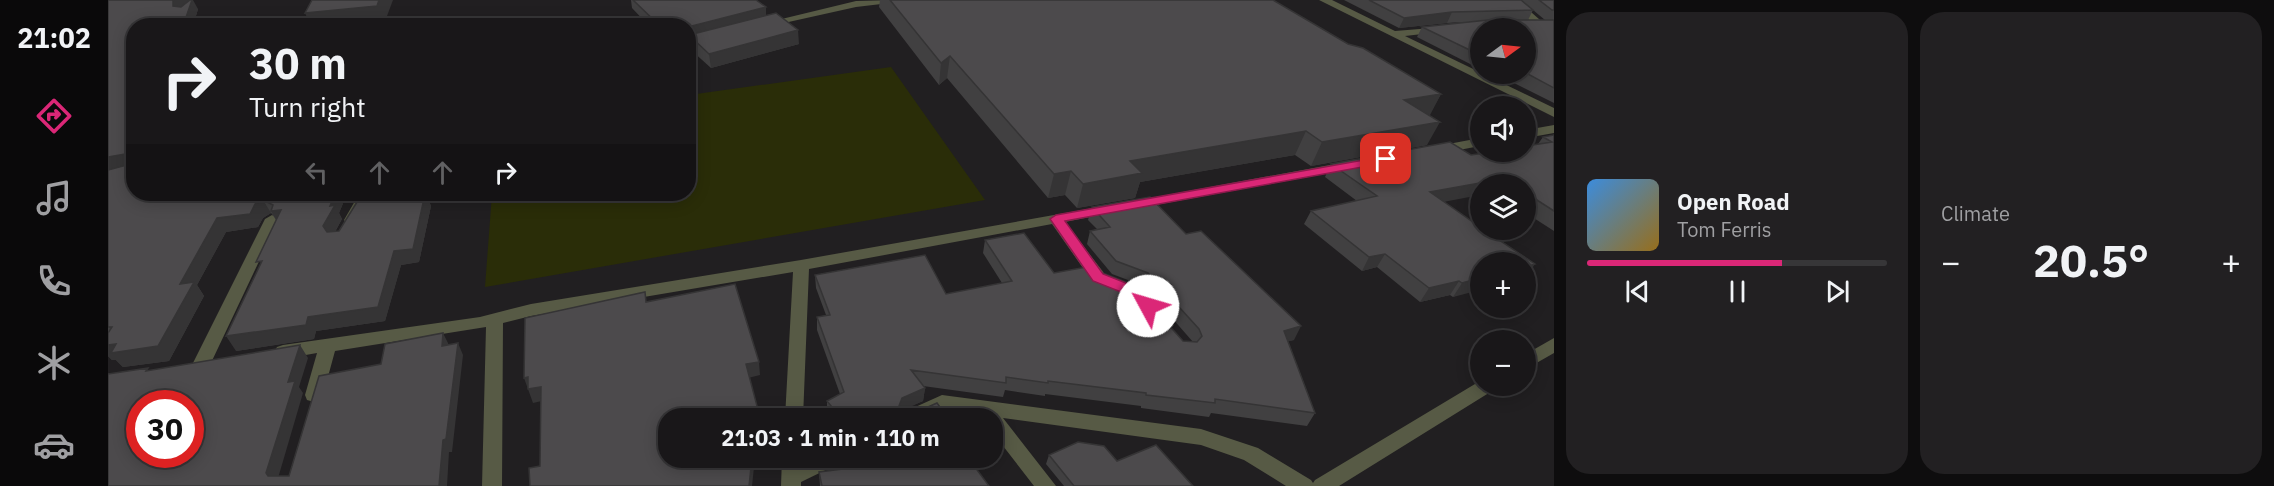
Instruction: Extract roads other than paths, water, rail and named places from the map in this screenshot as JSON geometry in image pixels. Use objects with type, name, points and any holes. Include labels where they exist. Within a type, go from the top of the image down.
[{"type":"street","points":[[759,26],[854,2],[890,0]]},
{"type":"street","points":[[1324,0],[1554,113]]},
{"type":"street","points":[[1510,0],[1542,26]]},
{"type":"street","points":[[1536,26],[1554,26]]},
{"type":"street","points":[[1394,34],[1447,28]]},
{"type":"street","points":[[1536,132],[1554,129]]},
{"type":"street","points":[[1422,153],[1470,144]]},
{"type":"street","points":[[270,354],[495,320],[531,310],[801,265],[1363,164]]},
{"type":"street","points":[[344,231],[362,201]]},
{"type":"street","points":[[224,361],[195,366],[272,219]]},
{"type":"street","points":[[1056,219],[1098,277],[1117,285]]},
{"type":"street","points":[[794,408],[801,265]]},
{"type":"street","points":[[492,486],[495,320]]},
{"type":"street","points":[[1536,356],[1554,344]]},
{"type":"street","points":[[310,410],[328,346]]},
{"type":"street","points":[[1322,486],[1470,396]]},
{"type":"street","points":[[930,408],[942,402],[964,408]]},
{"type":"street","points":[[1003,416],[1201,437],[1251,454],[1304,486]]},
{"type":"street","points":[[1003,431],[1046,486]]},
{"type":"street","points":[[791,474],[806,468]]}]
